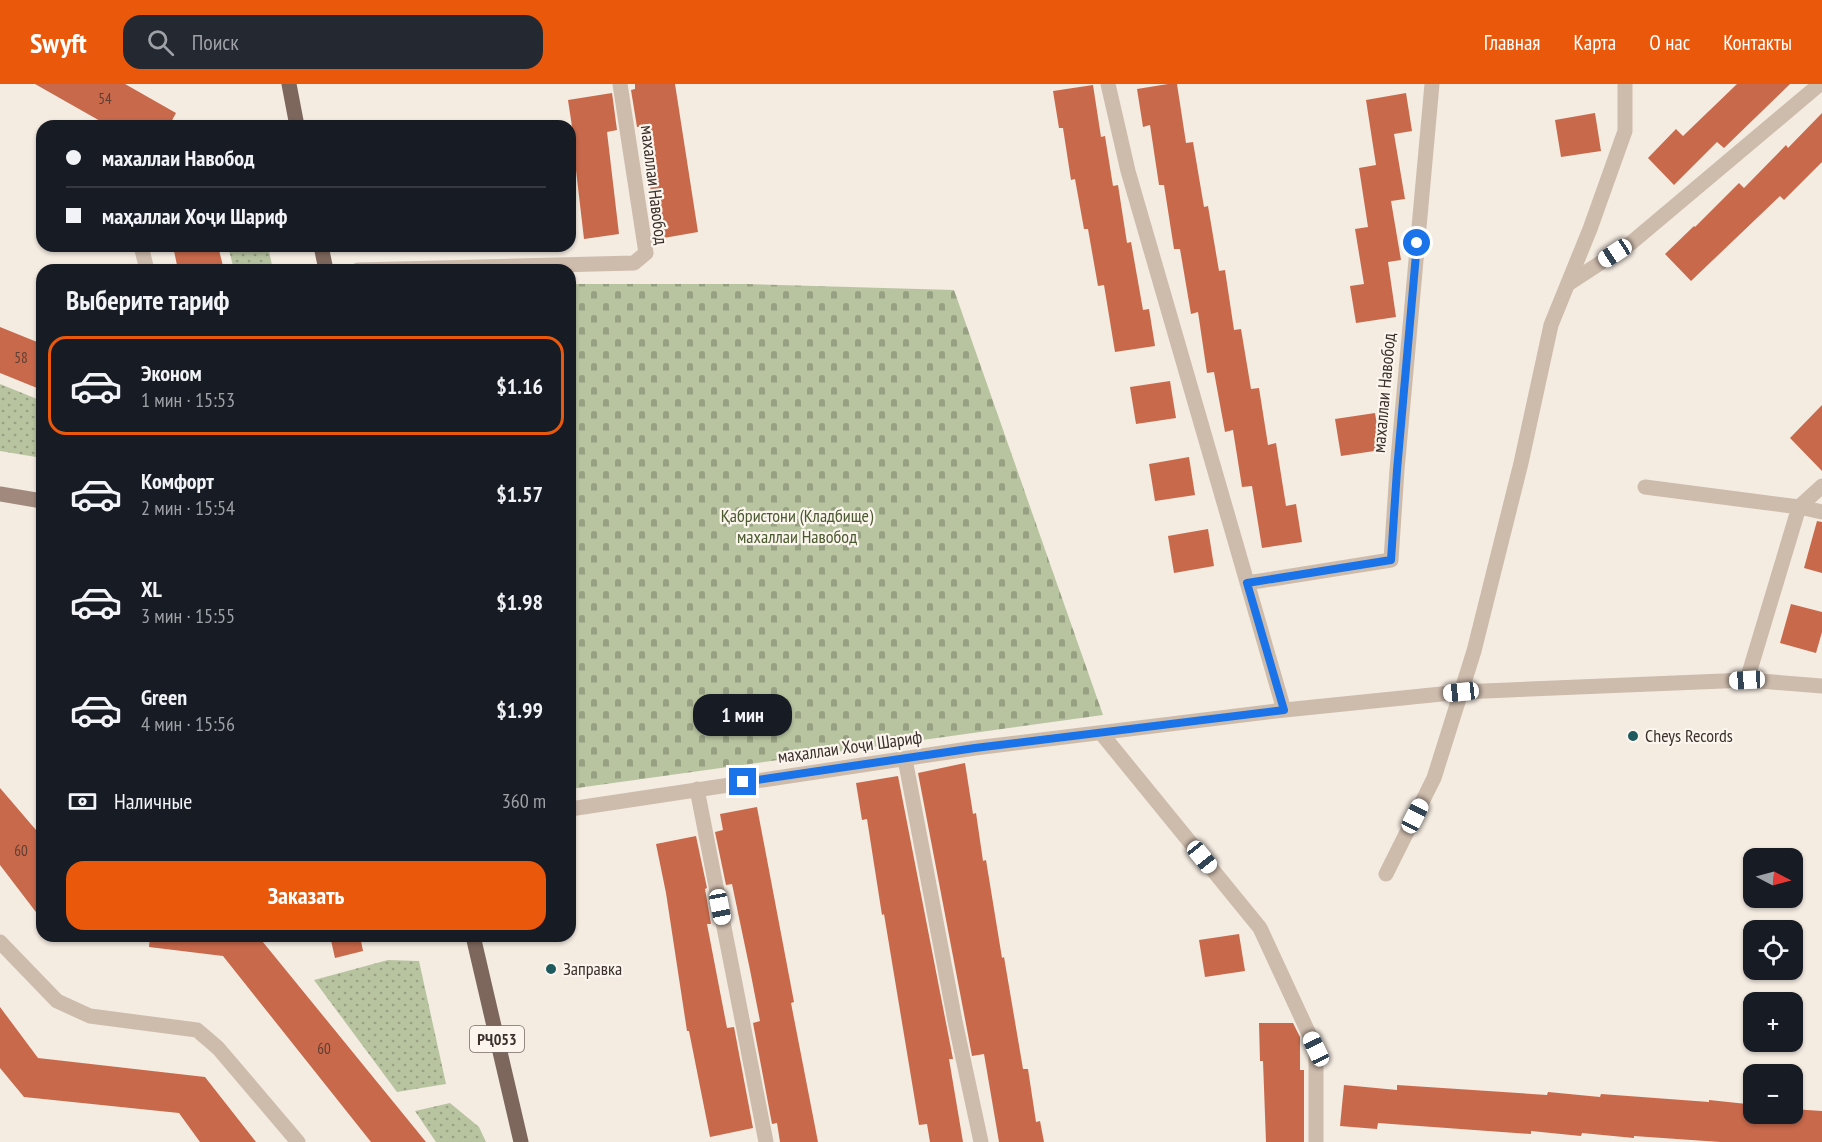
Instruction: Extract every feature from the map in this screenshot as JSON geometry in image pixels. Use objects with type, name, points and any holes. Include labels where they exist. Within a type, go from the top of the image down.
[{"type":"main road","points":[[289,84],[296,120]]},
{"type":"main road","name":"РҶ053","points":[[473,942],[521,1142]]},
{"type":"street","name":"махаллаи Навобод","points":[[576,264],[634,263],[645,253],[620,84]]},
{"type":"street","points":[[1108,84],[1128,171],[1247,583],[1279,711]]},
{"type":"street","name":"махаллаи Навобод","points":[[1247,583],[1391,560],[1432,84]]},
{"type":"street","points":[[1386,874],[1434,778],[1474,651],[1521,464],[1551,325],[1605,189],[1625,131],[1625,84]]},
{"type":"street","points":[[1568,284],[1631,243],[1820,84]]},
{"type":"street","points":[[1747,680],[1799,507],[1822,486]]},
{"type":"street","points":[[1645,487],[1822,512]]},
{"type":"street","points":[[0,494],[36,500]]},
{"type":"street","name":"маҳаллаи Хоҷи Шариф","points":[[576,808],[905,759],[1101,733],[1461,692],[1747,680],[1822,686]]},
{"type":"street","points":[[1101,733],[1260,928],[1316,1049],[1316,1142]]},
{"type":"street","points":[[905,759],[955,1021],[981,1142]]},
{"type":"street","points":[[697,789],[766,1142]]},
{"type":"street","points":[[0,942],[57,1001],[90,1016],[197,1030],[218,1048],[298,1142]]},
{"type":"green space","points":[[230,252],[269,252],[272,264],[232,264]]},
{"type":"green space","name":"Қабристони (Кладбище) махаллаи Навобод","points":[[576,284],[747,284],[954,290],[1103,715],[576,788]]},
{"type":"green space","points":[[0,384],[36,399],[36,457],[0,451]]},
{"type":"green space","points":[[388,960],[419,961],[446,1084],[397,1092],[314,980]]},
{"type":"green space","points":[[450,1103],[479,1127],[486,1142],[436,1142],[415,1111]]},
{"type":"building","points":[[35,84],[125,84],[176,113],[172,120],[98,120]]},
{"type":"building","points":[[635,84],[675,84],[698,232],[658,239],[641,127],[637,127],[631,90],[635,89]]},
{"type":"building","points":[[1177,84],[1186,143],[1193,142],[1204,207],[1208,206],[1219,271],[1225,270],[1234,330],[1241,329],[1251,389],[1259,388],[1268,445],[1276,443],[1286,506],[1296,504],[1302,542],[1262,548],[1252,486],[1242,487],[1233,430],[1225,432],[1214,372],[1207,373],[1198,312],[1191,314],[1180,249],[1174,249],[1164,185],[1159,185],[1150,125],[1143,127],[1137,89]]},
{"type":"building","points":[[1737,84],[1790,84],[1724,148],[1717,142],[1674,185],[1648,158],[1676,129],[1683,136]]},
{"type":"building","points":[[1093,85],[1101,137],[1105,136],[1113,186],[1118,185],[1127,243],[1131,242],[1143,310],[1149,309],[1155,346],[1115,352],[1104,285],[1098,286],[1088,229],[1084,229],[1075,179],[1071,180],[1063,128],[1059,128],[1053,91]]},
{"type":"building","points":[[612,93],[617,130],[607,132],[619,234],[584,239],[576,170],[576,120],[571,120],[568,100]]},
{"type":"building","points":[[1406,93],[1412,131],[1394,134],[1405,199],[1391,201],[1401,260],[1388,262],[1396,317],[1356,323],[1350,286],[1364,284],[1355,229],[1368,227],[1359,168],[1376,165],[1366,100]]},
{"type":"building","points":[[1595,113],[1601,151],[1561,157],[1555,120]]},
{"type":"building","points":[[1822,113],[1822,162],[1784,200],[1780,196],[1691,281],[1665,254],[1739,183],[1744,188],[1786,145],[1788,148]]},
{"type":"building","points":[[174,252],[220,252],[222,264],[177,264]]},
{"type":"building","points":[[0,327],[36,342],[36,388],[0,373]]},
{"type":"building","points":[[1170,381],[1176,418],[1136,424],[1130,387]]},
{"type":"building","points":[[1822,405],[1822,471],[1790,438]]},
{"type":"building","points":[[1375,413],[1381,450],[1341,456],[1335,419]]},
{"type":"building","points":[[1189,457],[1195,495],[1155,501],[1149,464]]},
{"type":"building","points":[[1817,521],[1822,522],[1822,573],[1804,568]]},
{"type":"building","points":[[1208,529],[1214,566],[1174,573],[1168,536]]},
{"type":"building","points":[[1791,604],[1822,612],[1822,632],[1816,653],[1780,643]]},
{"type":"building","points":[[965,763],[983,861],[986,860],[1023,1069],[1028,1069],[1036,1122],[1040,1121],[1044,1142],[999,1142],[984,1054],[972,1056],[918,773]]},
{"type":"building","points":[[898,776],[953,1059],[949,1059],[963,1142],[930,1142],[927,1124],[919,1125],[867,819],[862,820],[856,783]]},
{"type":"building","points":[[0,788],[36,830],[36,912],[0,865]]},
{"type":"building","points":[[757,807],[818,1142],[780,1142],[777,1123],[772,1124],[753,1023],[760,1021],[732,884],[726,885],[715,832],[723,830],[720,814]]},
{"type":"building","points":[[696,836],[707,888],[705,889],[711,924],[707,924],[727,1028],[734,1027],[753,1128],[710,1137],[689,1031],[687,1031],[666,893],[656,844]]},
{"type":"building","points":[[1239,934],[1245,971],[1205,977],[1199,940]]},
{"type":"building","points":[[149,942],[263,942],[426,1142],[371,1142],[223,956],[149,947]]},
{"type":"building","points":[[331,942],[361,942],[363,951],[335,958]]},
{"type":"building","points":[[0,1007],[38,1058],[205,1077],[256,1142],[200,1142],[179,1113],[24,1097],[0,1068]]},
{"type":"building","points":[[1259,1023],[1293,1023],[1300,1037],[1300,1070],[1304,1070],[1304,1142],[1266,1142]]},
{"type":"building","points":[[1344,1085],[1397,1090],[1397,1085],[1547,1095],[1548,1092],[1600,1097],[1601,1094],[1743,1104],[1743,1124],[1803,1124],[1803,1110],[1822,1111],[1822,1142],[1720,1142],[1582,1133],[1581,1136],[1531,1131],[1531,1134],[1378,1123],[1377,1129],[1340,1126]]},
{"type":"place","name":"Cheys Records","points":[[1633,736]]},
{"type":"place","name":"Заправка","points":[[551,969]]},
{"type":"route","points":[[743,782],[975,748],[1284,710],[1247,583],[1391,560],[1417,243]]}]
